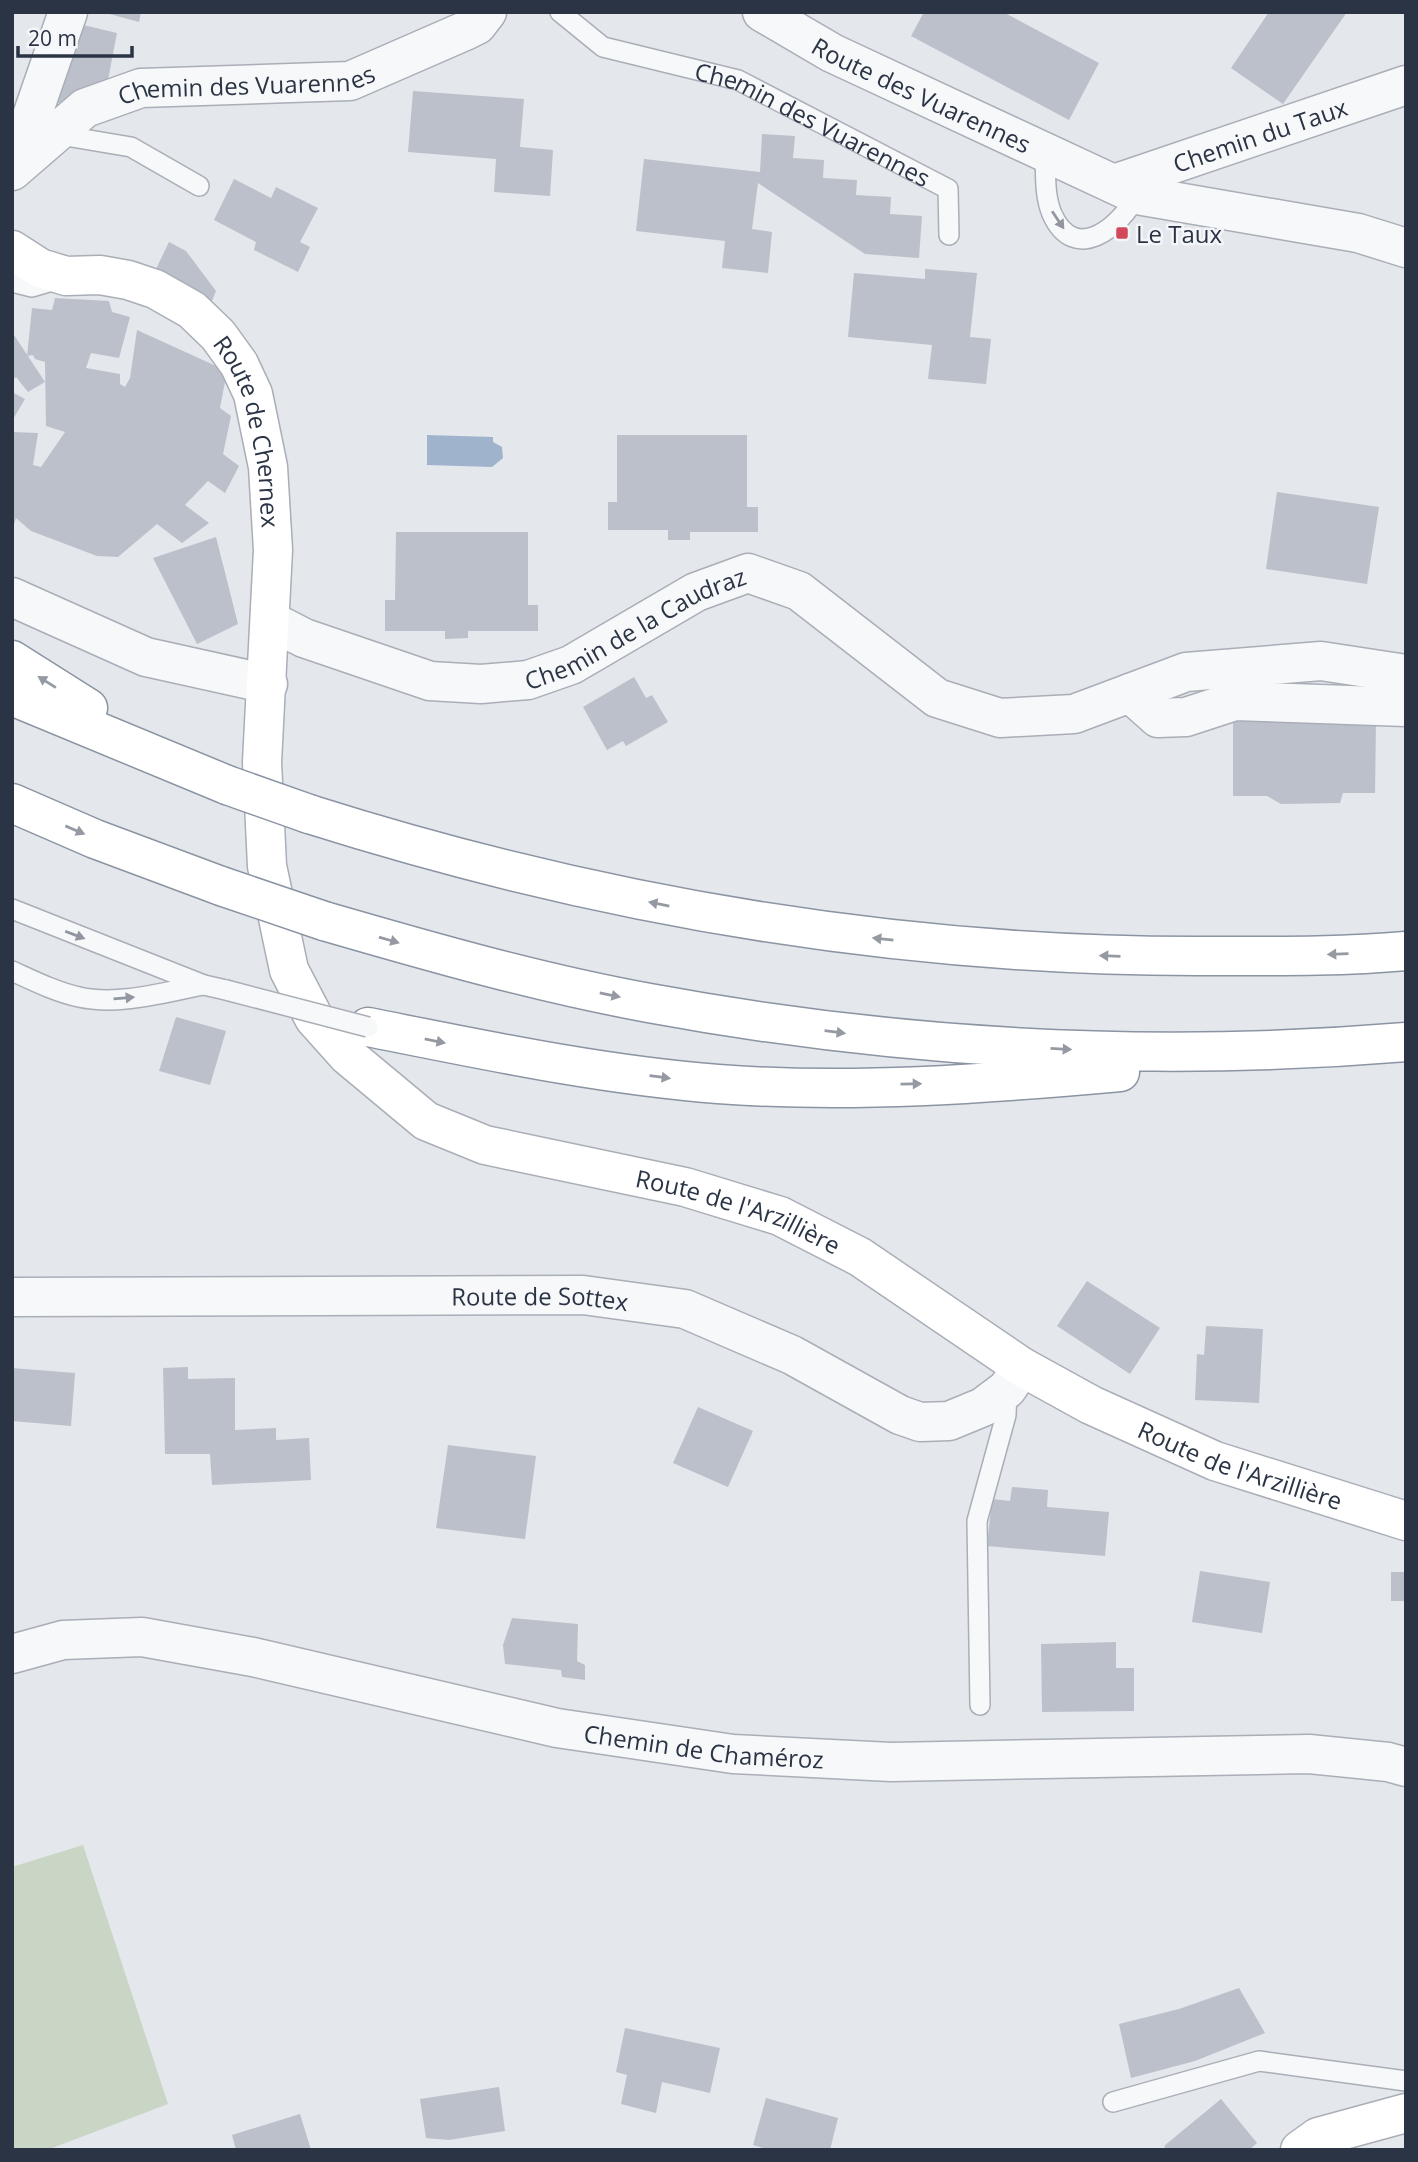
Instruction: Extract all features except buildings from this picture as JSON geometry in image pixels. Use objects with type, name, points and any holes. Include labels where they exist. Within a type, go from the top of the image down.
[{"type":"main road","name":"Route de Chernex","points":[[33,269],[100,275],[155,289],[192,310],[218,335],[239,364],[253,394],[268,467],[273,550],[262,762]]},
{"type":"main road","points":[[12,660],[188,770]]},
{"type":"main road","points":[[12,696],[188,770],[309,814],[462,859],[591,891],[721,916],[853,936],[985,950],[1121,956],[1262,956],[1406,951]]},
{"type":"main road","name":"Route de l'Arzillière","points":[[262,762],[267,866],[289,970],[314,1018],[348,1056],[426,1121],[485,1145],[685,1187],[780,1216],[860,1257],[1015,1378],[1091,1405],[1215,1461],[1406,1521]]},
{"type":"main road","points":[[12,803],[95,839],[324,921],[548,981],[647,1003],[768,1023],[979,1045],[1117,1052],[1264,1052],[1406,1042]]},
{"type":"main road","points":[[368,1027],[618,1072],[717,1084],[794,1088],[998,1083],[1145,1070],[1264,1052]]},
{"type":"main road","points":[[1300,2150],[1318,2137],[1406,2113]]},
{"type":"street","points":[[12,171],[37,107],[68,12]]},
{"type":"street","name":"Chemin des Vuarennes","points":[[12,171],[85,108],[141,88],[350,81],[477,25],[487,12]]},
{"type":"street","name":"Route des Vuarennes","points":[[762,12],[832,53],[1125,189],[1358,233],[1406,248]]},
{"type":"street","name":"Chemin du Taux","points":[[1125,189],[1406,85]]},
{"type":"street","name":"Chemin de la Caudraz","points":[[271,621],[304,638],[430,681],[481,684],[528,680],[571,665],[696,592],[748,573],[799,591],[937,698],[1000,719],[1074,715],[1186,673],[1321,661],[1406,674]]},
{"type":"street","points":[[12,597],[146,657],[268,684]]},
{"type":"street","points":[[1130,693],[1157,718],[1186,717],[1235,701],[1406,707]]},
{"type":"street","name":"Route de Sottex","points":[[12,1297],[583,1295],[685,1309],[732,1326],[920,1422],[949,1421],[968,1415],[1015,1378]]},
{"type":"street","name":"Chemin de Chaméroz","points":[[12,1654],[63,1640],[142,1637],[253,1657],[557,1728],[733,1754],[891,1762],[1308,1754],[1388,1762],[1406,1767]]},
{"type":"lane","name":"Chemin des Vuarennes","points":[[560,12],[603,47],[738,80],[948,189],[949,235]]},
{"type":"lane","points":[[54,134],[131,147],[199,186]]},
{"type":"lane","points":[[1045,154],[1051,211],[1065,231],[1077,237],[1091,238],[1116,225],[1125,189]]},
{"type":"lane","points":[[12,909],[204,985],[368,1027]]},
{"type":"lane","points":[[12,971],[57,990],[94,999],[138,997],[204,985]]},
{"type":"lane","points":[[980,1705],[977,1521],[1015,1378]]},
{"type":"lane","points":[[1113,2102],[1259,2061],[1406,2081]]},
{"type":"green space","points":[[83,1845],[168,2104],[47,2150],[12,2150],[12,1867]]},
{"type":"water","points":[[427,435],[493,437],[493,442],[502,447],[503,458],[492,467],[427,465]]},
{"type":"place","name":"Le Taux","points":[[1122,233]]}]
